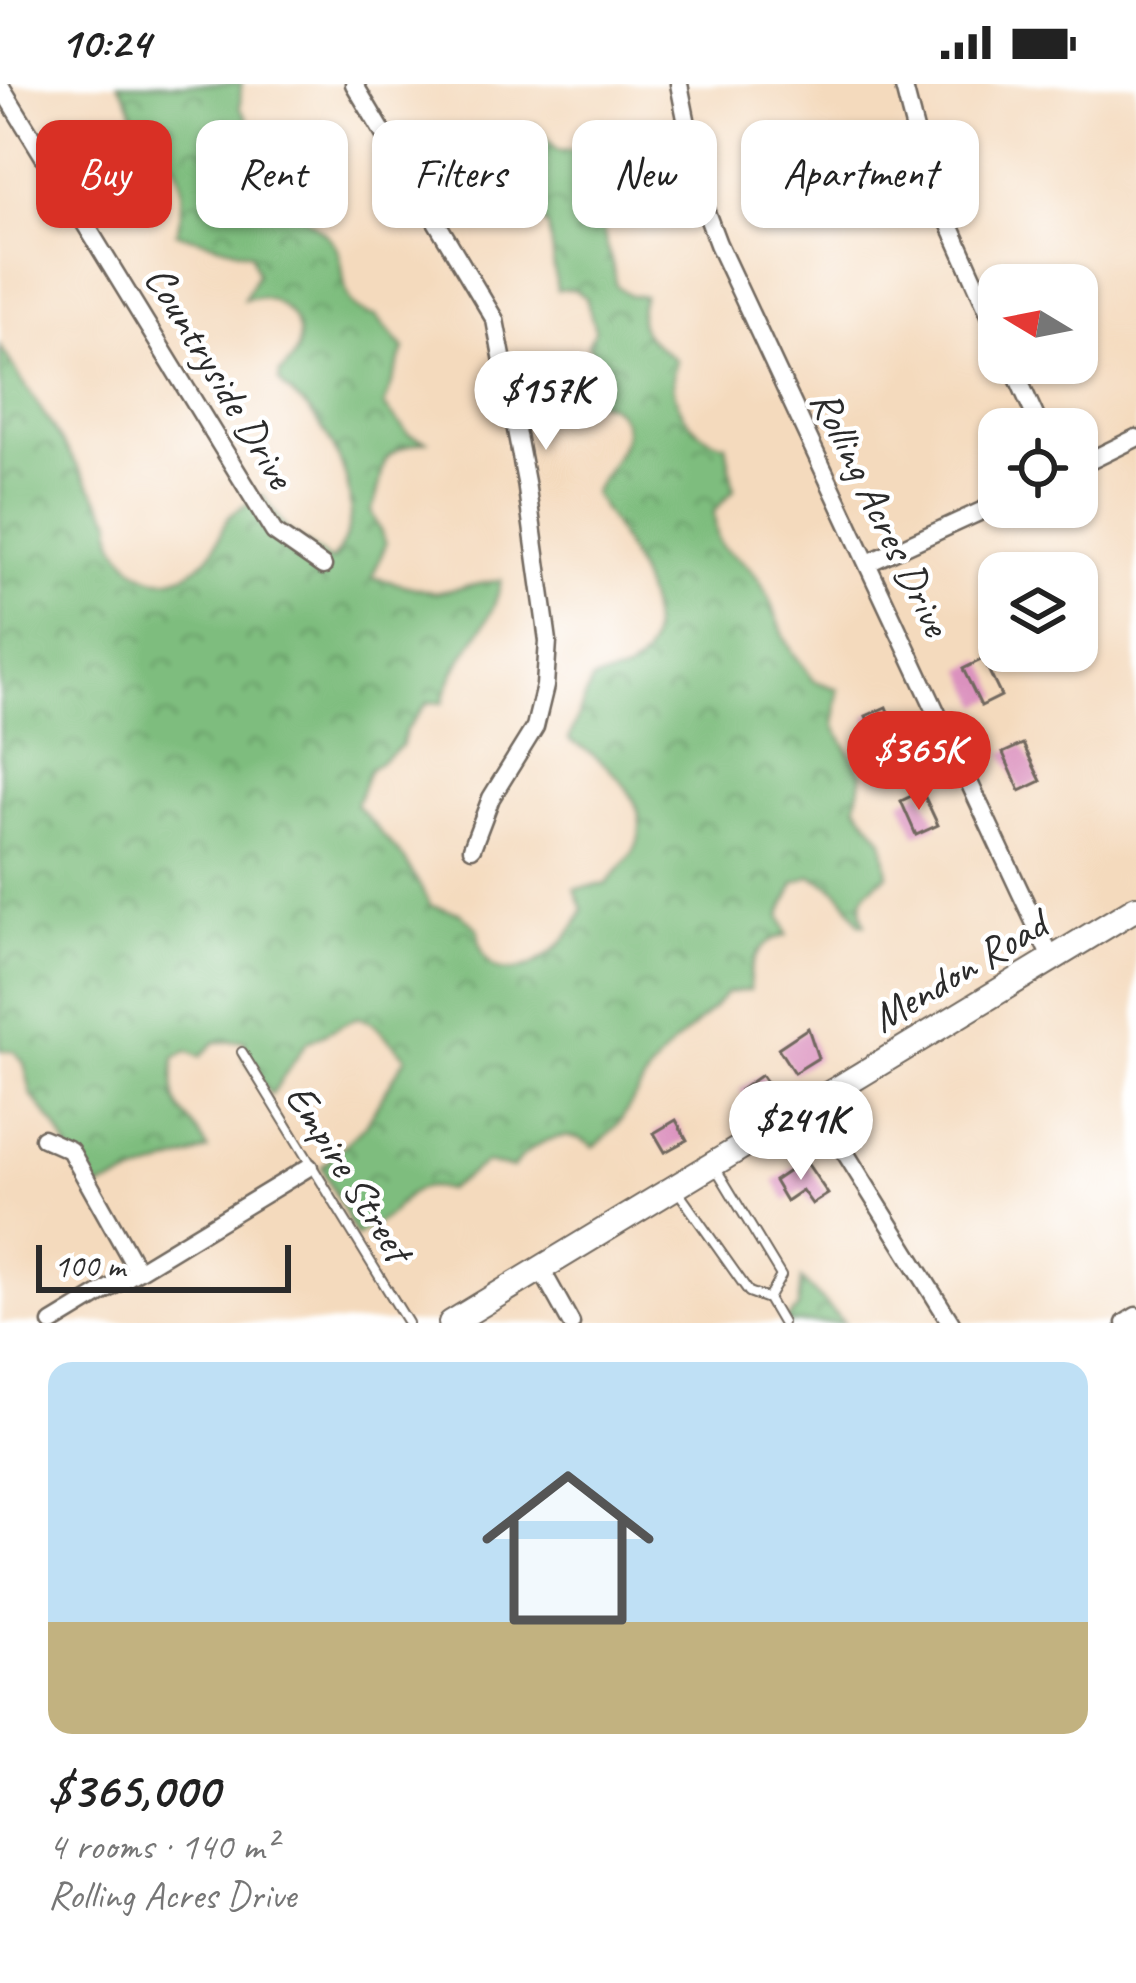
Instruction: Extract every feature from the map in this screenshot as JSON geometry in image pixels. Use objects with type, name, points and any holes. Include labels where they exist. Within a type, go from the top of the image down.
[{"type":"main road","name":"Mendon Road","points":[[451,1323],[1136,908]]},
{"type":"street","points":[[353,84],[495,320],[526,482],[548,641],[544,686],[535,727],[491,798],[472,848]]},
{"type":"street","name":"Rolling Acres Drive","points":[[680,84],[703,204],[718,244],[1052,960]]},
{"type":"street","points":[[903,84],[926,170],[978,288]]},
{"type":"street","name":"Countryside Drive","points":[[0,85],[274,532],[323,566]]},
{"type":"street","points":[[1098,457],[1136,438]]},
{"type":"street","points":[[868,563],[978,513]]},
{"type":"street","points":[[814,1104],[951,1323]]},
{"type":"street","points":[[43,1138],[70,1150],[136,1268]]},
{"type":"street","points":[[52,1323],[309,1167]]},
{"type":"street","points":[[542,1269],[571,1323]]},
{"type":"street","points":[[1125,1323],[1136,1316]]},
{"type":"lane","name":"Empire Street","points":[[242,1052],[408,1323]]},
{"type":"lane","points":[[714,1164],[781,1276],[768,1299]]},
{"type":"lane","points":[[674,1187],[749,1292],[768,1299],[782,1323]]},
{"type":"green space","points":[[118,84],[241,84],[240,108],[248,120],[196,120],[196,228],[319,228],[338,252],[353,305],[376,316],[404,349],[384,406],[409,435],[426,441],[395,451],[384,464],[371,511],[386,544],[372,577],[435,593],[501,580],[490,614],[455,671],[443,703],[428,702],[405,731],[401,746],[369,770],[356,805],[405,860],[431,906],[460,913],[478,929],[483,953],[494,967],[509,971],[527,967],[545,957],[574,927],[583,909],[575,889],[607,884],[632,854],[639,836],[640,819],[625,786],[599,759],[569,740],[592,681],[628,671],[645,655],[652,634],[642,583],[593,493],[619,450],[625,427],[608,405],[574,397],[589,385],[598,363],[588,345],[595,330],[586,298],[574,289],[557,290],[548,226],[548,140],[558,151],[572,150],[572,228],[603,228],[616,285],[630,296],[644,296],[641,326],[676,360],[674,387],[683,413],[701,433],[726,444],[734,490],[714,511],[718,539],[759,580],[791,649],[812,680],[838,689],[835,727],[862,774],[856,805],[883,840],[888,875],[862,901],[865,924],[860,924],[828,884],[811,876],[795,883],[780,915],[787,935],[757,955],[750,990],[726,993],[666,1052],[605,1138],[593,1147],[583,1140],[561,1137],[539,1144],[513,1168],[485,1163],[447,1190],[421,1188],[356,1236],[322,1167],[365,1125],[406,1057],[373,1023],[358,1017],[306,1043],[271,1095],[244,1057],[245,1041],[215,1042],[200,1057],[187,1051],[175,1058],[177,1102],[208,1150],[99,1188],[83,1177],[56,1126],[32,1096],[24,1063],[14,1051],[0,1050],[0,346],[113,521],[118,548],[148,577],[179,577],[200,565],[230,516],[262,495],[287,530],[331,561],[349,525],[348,486],[334,448],[312,414],[279,381],[298,345],[293,319],[273,301],[244,299],[257,274],[251,253],[176,233],[182,188],[172,161],[172,120],[133,120]]},
{"type":"green space","points":[[801,1279],[844,1323],[784,1323],[798,1308]]},
{"type":"building","points":[[978,662],[978,672],[989,672],[1001,696],[981,706],[963,669]]},
{"type":"building","points":[[886,707],[902,744],[882,752],[866,716]]},
{"type":"building","points":[[1023,744],[1041,781],[1020,791],[1003,753]]},
{"type":"building","points":[[922,791],[938,825],[916,835],[901,801]]},
{"type":"building","points":[[808,1028],[818,1058],[794,1073],[778,1048]]},
{"type":"building","points":[[761,1075],[772,1091],[751,1106],[740,1090]]},
{"type":"building","points":[[676,1120],[687,1140],[665,1152],[654,1133]]},
{"type":"building","points":[[805,1160],[828,1194],[812,1204],[802,1190],[786,1201],[774,1181]]}]
